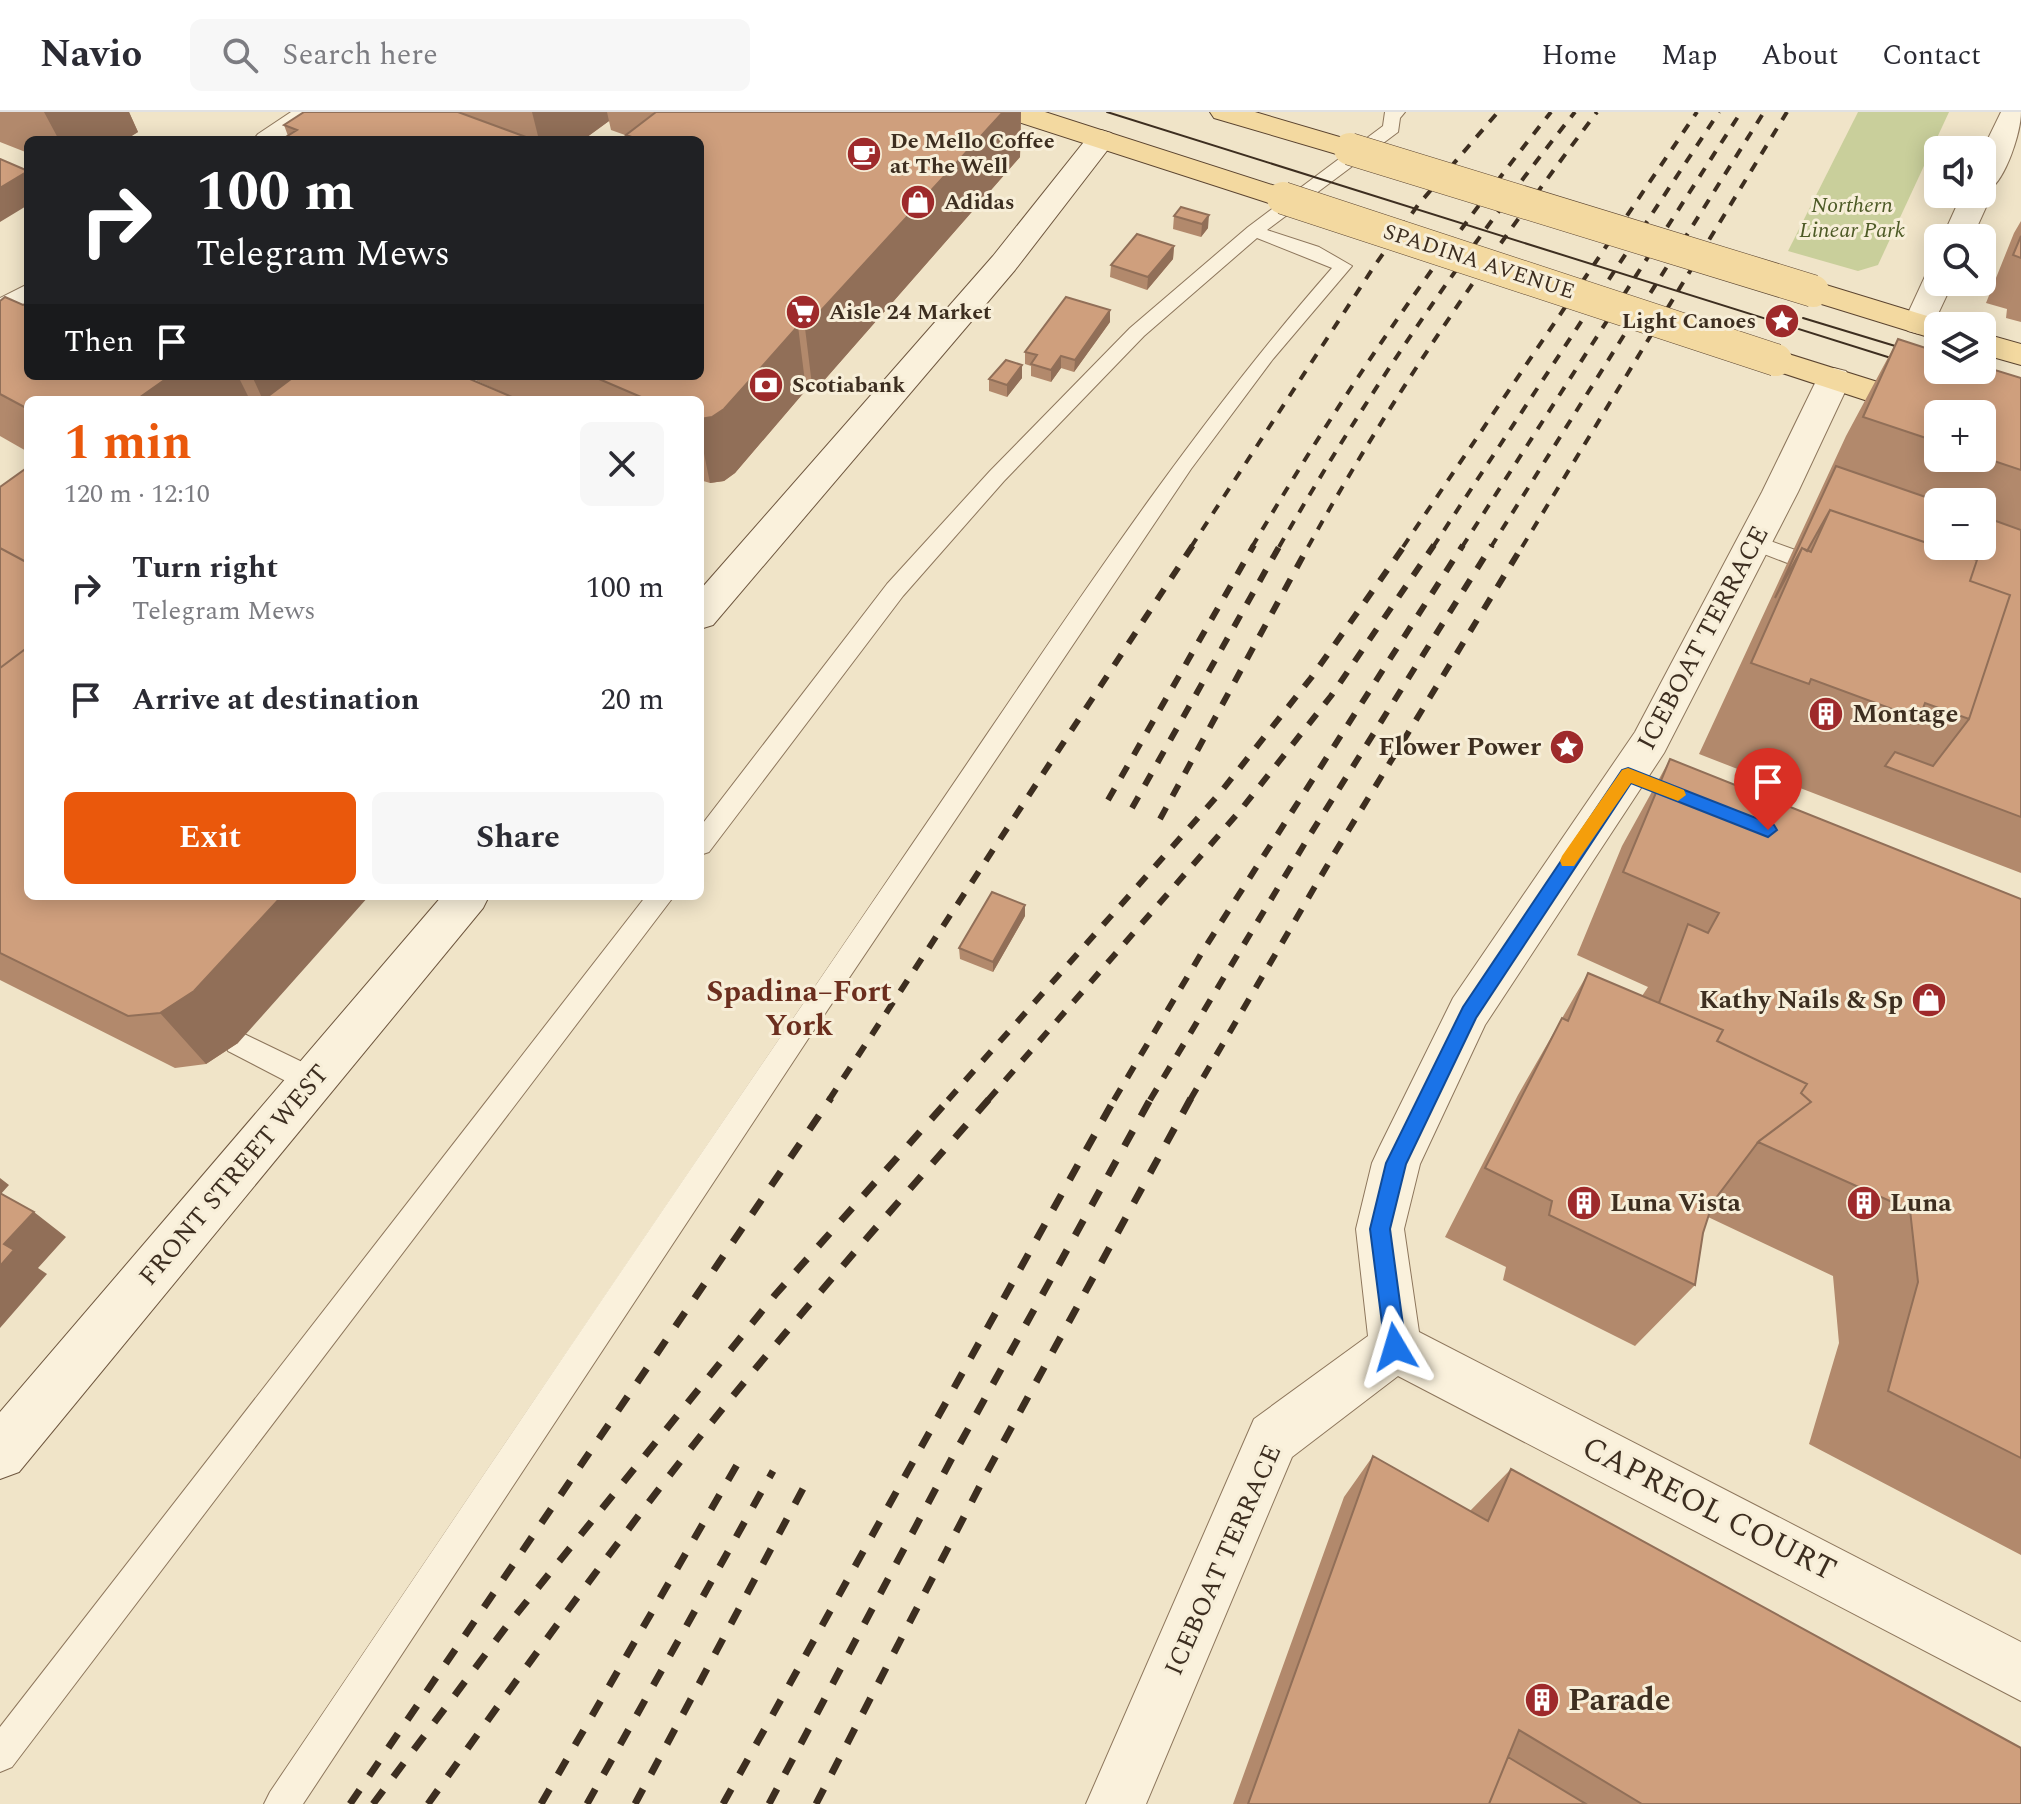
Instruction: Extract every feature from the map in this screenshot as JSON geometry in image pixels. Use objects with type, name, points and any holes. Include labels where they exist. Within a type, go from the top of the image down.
[{"type":"main road","name":"SPADINA AVENUE","points":[[1016,112],[1110,128],[1283,198],[1924,408]]},
{"type":"main road","points":[[1224,112],[1924,326]]},
{"type":"main road","points":[[1996,347],[2021,355]]},
{"type":"street","points":[[274,136],[311,112]]},
{"type":"street","points":[[1996,153],[2015,112]]},
{"type":"street","points":[[704,610],[1004,263],[1110,128]]},
{"type":"street","points":[[0,312],[24,297]]},
{"type":"street","name":"ICEBOAT TERRACE","points":[[1116,1804],[1273,1438],[1395,1347],[1380,1229],[1396,1163],[1469,1012],[1642,781],[1650,742],[1772,549],[1834,379]]},
{"type":"street","name":"FRONT STREET WEST","points":[[3,1445],[465,900]]},
{"type":"street","name":"CAPREOL COURT","points":[[1395,1347],[2021,1673]]},
{"type":"lane","points":[[704,840],[895,590],[997,476],[1137,332],[1254,231],[1392,128],[1391,116],[1397,112]]},
{"type":"lane","points":[[282,1804],[799,1031],[1184,464],[1266,355],[1343,266],[1322,254],[1254,231]]},
{"type":"lane","points":[[0,1755],[658,900]]},
{"type":"lane","points":[[238,1043],[313,1081]]},
{"type":"green space","name":"Northern Linear Park","points":[[1858,112],[1949,112],[1938,136],[1924,136],[1924,166],[1878,265],[1858,271],[1788,251]]},
{"type":"building","points":[[304,112],[458,112],[523,136],[287,136],[297,130],[284,125]]},
{"type":"building","points":[[656,112],[1003,112],[805,328],[798,326],[724,409],[704,418],[704,396],[639,396],[601,380],[704,380],[704,136],[626,135]]},
{"type":"building","points":[[0,159],[24,169],[24,173],[0,188]]},
{"type":"building","points":[[1181,207],[1209,215],[1202,224],[1174,216]]},
{"type":"building","points":[[1137,234],[1174,246],[1148,277],[1111,265]]},
{"type":"building","points":[[2021,236],[2021,258],[2013,255]]},
{"type":"building","points":[[5,297],[24,304],[24,380],[164,380],[142,396],[24,396],[24,407],[0,394],[0,301]]},
{"type":"building","points":[[1066,297],[1110,310],[1075,360],[1061,356],[1051,370],[1031,364],[1037,355],[1025,352]]},
{"type":"building","points":[[1898,339],[1924,347],[1924,384],[1996,384],[1996,370],[2021,378],[2021,470],[1996,462],[1996,400],[1924,400],[1924,437],[1863,417]]},
{"type":"building","points":[[1006,360],[1022,365],[1007,385],[989,379]]},
{"type":"building","points":[[290,380],[472,380],[510,396],[268,396]]},
{"type":"building","points":[[1836,466],[1924,496],[1924,542],[1830,510],[1807,551],[1802,548],[1775,598]]},
{"type":"building","points":[[24,470],[24,561],[0,548],[0,487]]},
{"type":"building","points":[[1830,510],[1924,542],[1924,560],[1977,560],[1970,581],[2010,595],[1969,719],[1925,703],[1919,719],[1811,679],[1809,684],[1751,663],[1802,548],[1811,552]]},
{"type":"building","points":[[1996,521],[2021,530],[2021,817],[1885,766],[1895,752],[1933,766],[1969,719],[2010,595],[1970,581],[1977,560],[1996,560]]},
{"type":"building","points":[[0,548],[24,561],[24,650],[0,668]]},
{"type":"building","points":[[24,650],[24,900],[278,900],[194,991],[160,1013],[128,1016],[0,953],[0,668]]},
{"type":"building","points":[[1670,759],[2021,899],[2021,1458],[1888,1391],[1918,1282],[1910,1210],[1758,1142],[1811,1102],[1801,1093],[1807,1084],[1717,1041],[1723,1030],[1659,1003],[1688,924],[1708,933],[1719,913],[1623,872]]},
{"type":"building","points":[[992,892],[1025,905],[993,962],[959,948]]},
{"type":"building","points":[[1588,973],[1723,1030],[1717,1041],[1807,1084],[1801,1093],[1811,1102],[1759,1141],[1713,1202],[1703,1233],[1695,1285],[1549,1215],[1552,1201],[1485,1168],[1562,1018],[1568,1021]]},
{"type":"building","points":[[0,1193],[34,1212],[4,1244],[14,1250],[0,1266]]},
{"type":"building","name":"Parade","points":[[1373,1456],[1488,1521],[1511,1469],[2021,1748],[2021,1804],[1642,1804],[1519,1730],[1489,1804],[1248,1804]]},
{"type":"building","points":[[1508,1757],[1586,1804],[1489,1804]]},
{"type":"tram line","points":[[1107,112],[1910,364]]},
{"type":"tram line","points":[[1803,318],[1924,355]]},
{"type":"railway","points":[[1191,547],[1375,265],[1418,205],[1498,112]]},
{"type":"railway","points":[[1252,547],[1321,434],[1394,324],[1551,112]]},
{"type":"railway","points":[[1279,547],[1347,434],[1419,324],[1575,112]]},
{"type":"railway","points":[[1308,547],[1374,434],[1445,324],[1597,112]]},
{"type":"railway","points":[[1403,547],[1697,112]]},
{"type":"railway","points":[[1433,547],[1719,112]]},
{"type":"railway","points":[[1462,547],[1741,112]]},
{"type":"railway","points":[[1491,547],[1764,112]]},
{"type":"railway","points":[[1522,547],[1787,112]]},
{"type":"railway","points":[[829,1100],[1193,545]]},
{"type":"railway","points":[[1108,800],[1254,545]]},
{"type":"railway","points":[[1132,808],[1280,545]]},
{"type":"railway","points":[[1160,819],[1309,545]]},
{"type":"railway","points":[[948,1100],[1220,793],[1311,678],[1405,545]]},
{"type":"railway","points":[[988,1100],[1239,812],[1331,696],[1434,545]]},
{"type":"railway","points":[[1114,1100],[1204,949],[1463,545]]},
{"type":"railway","points":[[1150,1100],[1308,838],[1492,545]]},
{"type":"railway","points":[[1190,1100],[1334,854],[1523,545]]},
{"type":"railway","points":[[350,1804],[831,1098]]},
{"type":"railway","points":[[373,1804],[506,1627],[775,1295],[950,1098]]},
{"type":"railway","points":[[428,1804],[683,1458],[796,1321],[990,1098]]},
{"type":"railway","points":[[723,1804],[1115,1098]]},
{"type":"railway","points":[[769,1804],[952,1458],[1151,1098]]},
{"type":"railway","points":[[816,1804],[986,1474],[1191,1098]]},
{"type":"railway","points":[[541,1804],[742,1456]]},
{"type":"railway","points":[[587,1804],[773,1471]]},
{"type":"railway","points":[[635,1804],[805,1485]]},
{"type":"slow traffic","points":[[1568,861],[1628,775],[1678,795]]},
{"type":"place","name":"De Mello Coffee at The Well","points":[[864,154]]},
{"type":"place","name":"Adidas","points":[[918,202]]},
{"type":"place","name":"Aisle 24 Market","points":[[803,312]]},
{"type":"place","name":"Light Canoes","points":[[1782,321]]},
{"type":"place","name":"Scotiabank","points":[[766,385]]},
{"type":"place","name":"Montage","points":[[1826,714]]},
{"type":"place","name":"Flower Power","points":[[1567,747]]},
{"type":"place","name":"Kathy Nails & Sp","points":[[1929,1000]]},
{"type":"place","name":"Luna Vista","points":[[1584,1203]]},
{"type":"place","name":"Luna","points":[[1864,1203]]},
{"type":"place","name":"Parade","points":[[1542,1700]]},
{"type":"district","name":"Spadina–Fort York","points":[[799,1009]]},
{"type":"route","points":[[1395,1347],[1380,1220],[1396,1163],[1469,1012],[1628,775],[1768,830]]}]
